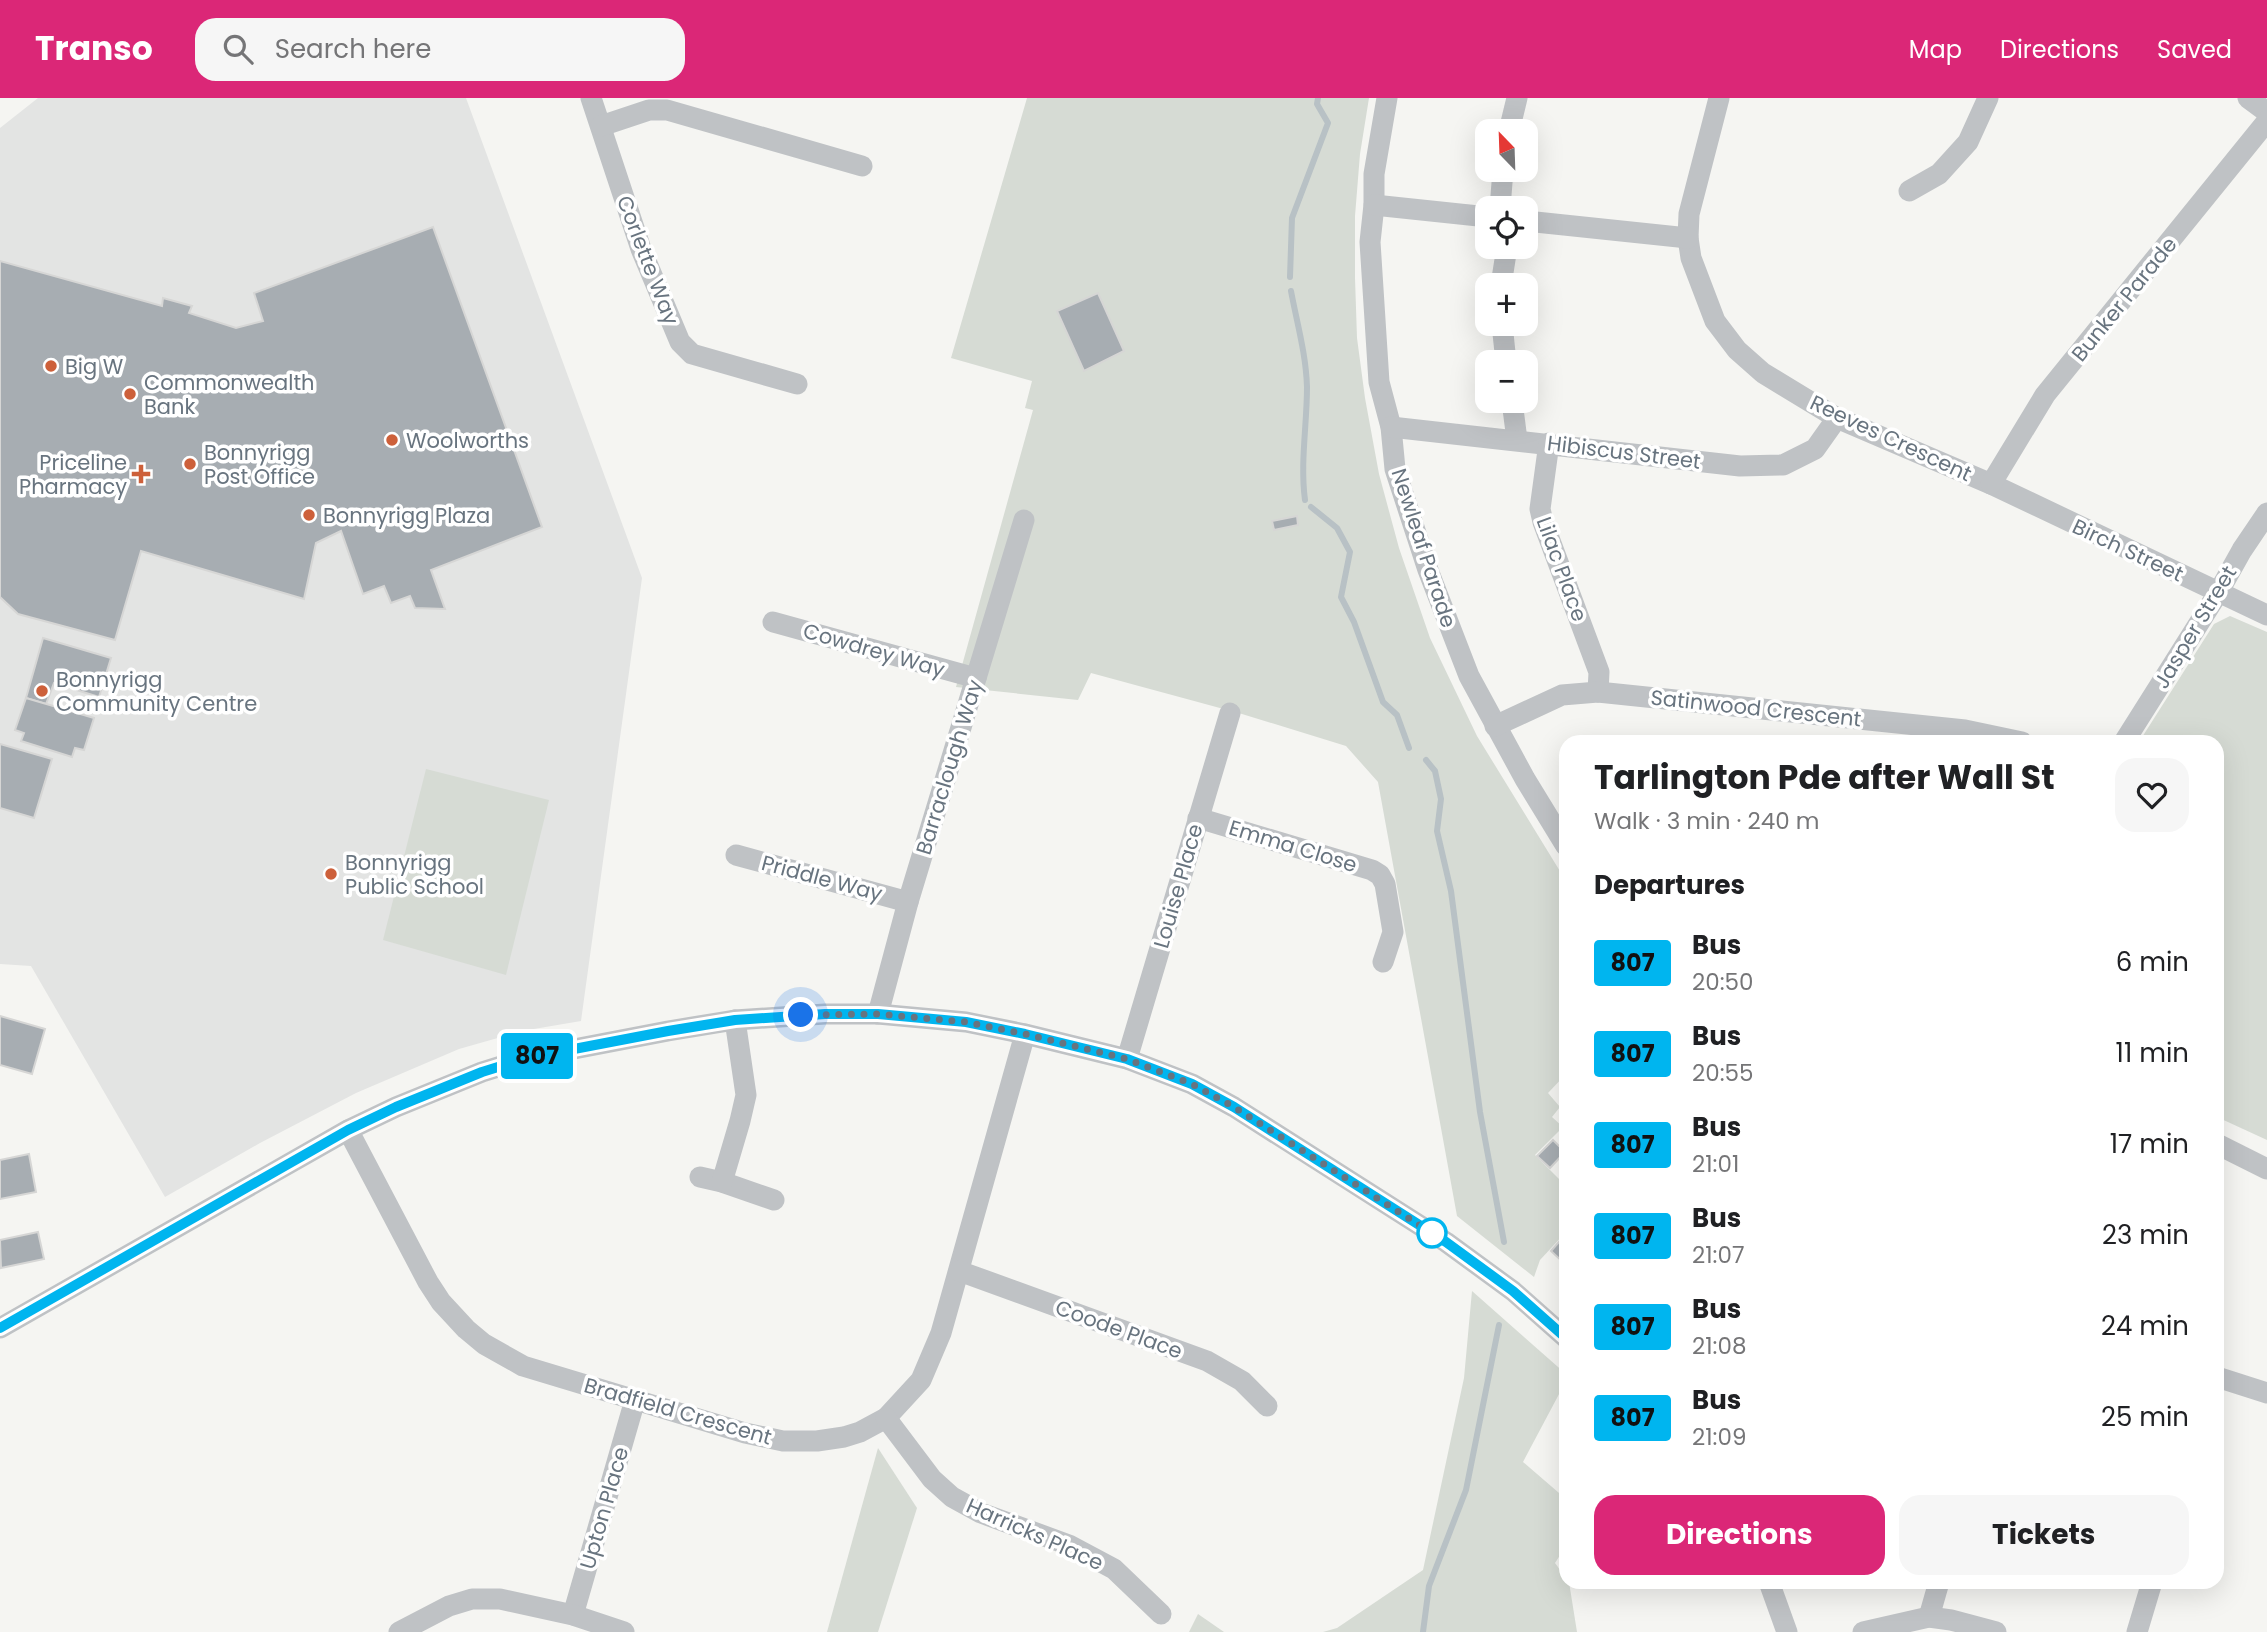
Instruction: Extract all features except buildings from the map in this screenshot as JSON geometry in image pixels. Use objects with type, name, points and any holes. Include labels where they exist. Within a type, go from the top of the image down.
[{"type":"street","name":"Corlette Way","points":[[591,98],[641,249],[680,342],[692,354],[797,384]]},
{"type":"street","name":"Newleaf Parade","points":[[1387,98],[1374,174],[1370,242],[1379,382],[1391,427],[1395,469],[1428,570],[1464,663],[1494,726],[1559,835]]},
{"type":"street","points":[[1512,119],[1517,98]]},
{"type":"street","name":"Reeves Crescent","points":[[1719,98],[1689,214],[1688,238],[1691,258],[1715,321],[1737,350],[1763,373],[1837,418],[1991,484]]},
{"type":"street","points":[[1909,191],[1939,174],[1968,142],[1988,98]]},
{"type":"street","points":[[2248,98],[2267,111]]},
{"type":"street","points":[[601,126],[649,110],[667,110],[862,166]]},
{"type":"street","name":"Bunker Parade","points":[[1991,484],[2045,395],[2267,121]]},
{"type":"street","points":[[1374,205],[1475,216]]},
{"type":"street","points":[[1538,222],[1688,238]]},
{"type":"street","points":[[1514,413],[1517,440]]},
{"type":"street","name":"Hibiscus Street","points":[[1391,427],[1740,466],[1783,465],[1815,449],[1837,418]]},
{"type":"street","name":"Lilac Place","points":[[1549,443],[1540,509],[1599,673],[1598,692]]},
{"type":"street","name":"Birch Street","points":[[1991,484],[2267,615]]},
{"type":"street","name":"Jasper Street","points":[[2128,735],[2267,513]]},
{"type":"street","name":"Barraclough Way","points":[[878,1014],[908,902],[1024,520]]},
{"type":"street","name":"Cowdrey Way","points":[[773,622],[976,678]]},
{"type":"street","name":"Satinwood Crescent","points":[[1494,726],[1562,695],[1598,692],[1965,730],[1989,735]]},
{"type":"street","name":"Louise Place","points":[[1127,1059],[1230,713]]},
{"type":"street","name":"Emma Close","points":[[1198,818],[1372,870],[1380,875],[1385,884],[1393,932],[1383,962]]},
{"type":"street","name":"Priddle Way","points":[[736,855],[908,902]]},
{"type":"street","points":[[0,1328],[348,1130],[482,1072],[527,1058],[735,1020],[825,1014],[878,1014],[966,1022],[1025,1034],[1127,1059],[1192,1084],[1245,1114],[1446,1242],[1513,1291],[1559,1332]]},
{"type":"street","points":[[722,1182],[746,1095],[735,1020]]},
{"type":"street","name":"Bradfield Crescent","points":[[348,1130],[415,1261],[441,1301],[484,1345],[523,1366],[745,1433],[783,1441],[817,1441],[860,1432],[886,1418],[921,1380],[942,1333],[1025,1034]]},
{"type":"street","points":[[2224,1147],[2267,1168]]},
{"type":"street","points":[[700,1177],[774,1200]]},
{"type":"street","name":"Coode Place","points":[[959,1271],[1207,1361],[1242,1381],[1267,1406]]},
{"type":"street","points":[[2224,1379],[2267,1392]]},
{"type":"street","name":"Upton Place","points":[[572,1615],[635,1400]]},
{"type":"street","name":"Harricks Place","points":[[886,1418],[932,1479],[953,1497],[981,1513],[1069,1545],[1114,1569],[1161,1614]]},
{"type":"street","points":[[1772,1589],[1787,1632]]},
{"type":"street","points":[[1929,1617],[1937,1589]]},
{"type":"street","points":[[2137,1632],[2150,1589]]},
{"type":"street","points":[[399,1632],[449,1606],[472,1599],[500,1600],[572,1615],[624,1632]]},
{"type":"street","points":[[1863,1632],[1929,1617],[1996,1632]]},
{"type":"shaded area","points":[[38,98],[466,98],[642,578],[581,1021],[522,1031],[459,1049],[356,1093],[165,1197],[31,966],[0,964],[0,128]]},
{"type":"shaded area","points":[[1027,98],[1369,98],[1360,154],[1355,216],[1355,278],[1357,338],[1379,474],[1399,548],[1430,638],[1477,736],[1559,870],[1559,1081],[1548,1093],[1559,1106],[1552,1117],[1559,1123],[1559,1131],[1535,1155],[1559,1179],[1559,1240],[1540,1260],[1534,1277],[1457,1216],[1378,782],[1346,746],[1242,714],[1091,673],[1078,700],[956,687],[1033,410],[1025,408],[1032,381],[951,358]]},
{"type":"shaded area","points":[[2230,616],[2267,632],[2267,1140],[2224,1120],[2224,735],[2143,735],[2214,624]]},
{"type":"shaded area","points":[[426,769],[549,800],[506,975],[383,940]]},
{"type":"shaded area","points":[[1472,1291],[1559,1368],[1559,1394],[1523,1462],[1559,1493],[1559,1557],[1555,1563],[1559,1568],[1559,1589],[1570,1589],[1577,1632],[1323,1632],[1337,1628],[1423,1570],[1464,1378]]},
{"type":"shaded area","points":[[878,1448],[917,1508],[878,1632],[827,1632]]},
{"type":"shaded area","points":[[1198,1614],[1224,1632],[1189,1632]]},
{"type":"waterway","points":[[1290,277],[1292,218],[1328,123],[1317,104],[1318,98]]},
{"type":"waterway","points":[[1291,291],[1307,387],[1303,472],[1305,500]]},
{"type":"waterway","points":[[1311,507],[1337,528],[1350,552],[1341,597],[1354,622],[1383,702],[1397,715],[1409,748]]},
{"type":"waterway","points":[[1426,760],[1435,771],[1441,799],[1437,831],[1451,891],[1480,1112],[1504,1242]]},
{"type":"waterway","points":[[1423,1632],[1429,1586],[1466,1490],[1499,1325]]},
{"type":"bus line","name":"807","points":[[0,1328],[348,1130],[482,1072],[568,1049],[735,1020],[825,1014],[878,1014],[966,1022],[1025,1034],[1127,1059],[1192,1084],[1234,1107],[1446,1242],[1513,1291],[1559,1332]]},
{"type":"place","name":"Big W","points":[[51,366]]},
{"type":"place","name":"Commonwealth Bank","points":[[130,394]]},
{"type":"place","name":"Woolworths","points":[[392,440]]},
{"type":"place","name":"Bonnyrigg Post Office","points":[[190,464]]},
{"type":"place","name":"Priceline Pharmacy","points":[[141,474]]},
{"type":"place","name":"Bonnyrigg Plaza","points":[[309,515]]},
{"type":"place","name":"Bonnyrigg Community Centre","points":[[42,691]]},
{"type":"place","name":"Bonnyrigg Public School","points":[[331,874]]},
{"type":"route","points":[[801,1015],[878,1014],[966,1022],[1127,1059],[1192,1084],[1234,1107],[1432,1233]]}]
